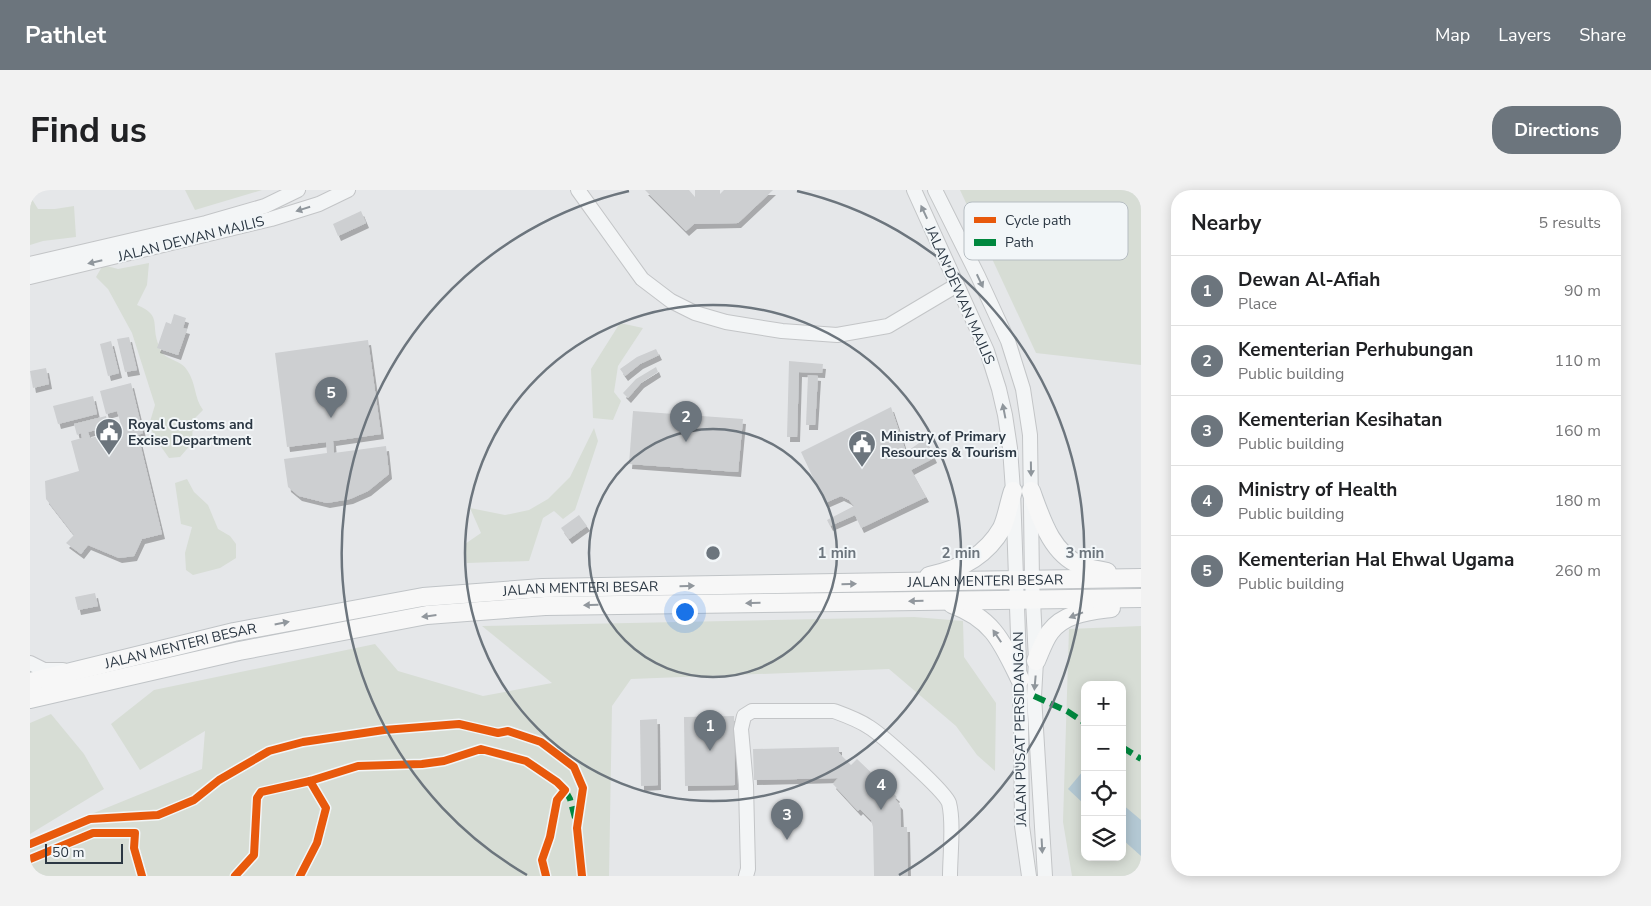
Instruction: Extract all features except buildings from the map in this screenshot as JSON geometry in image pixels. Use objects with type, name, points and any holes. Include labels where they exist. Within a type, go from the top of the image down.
[{"type":"main road","points":[[892,583],[945,573],[973,560],[990,546],[1002,527],[1013,491]]},
{"type":"main road","points":[[1031,491],[1043,523],[1054,542],[1066,555],[1080,565],[1134,578]]},
{"type":"main road","name":"JALAN MENTERI BESAR","points":[[30,682],[234,632],[423,597],[542,588],[1134,578]]},
{"type":"main road","name":"JALAN MENTERI BESAR","points":[[30,698],[239,651],[427,615],[544,606],[1141,598]]},
{"type":"main road","points":[[942,601],[968,610],[992,628],[1004,646],[1020,679]]},
{"type":"main road","points":[[1036,661],[1049,632],[1062,621],[1079,613],[1141,603]]},
{"type":"street","name":"JALAN DEWAN MAJLIS","points":[[30,264],[206,223],[265,206],[298,190]]},
{"type":"street","name":"JALAN DEWAN MAJLIS","points":[[30,276],[271,219],[319,204],[348,190]]},
{"type":"street","points":[[578,190],[642,279],[671,301],[695,313],[726,322],[782,331],[837,336],[888,326],[957,285]]},
{"type":"street","name":"JALAN DEWAN MAJLIS","points":[[914,190],[987,351],[999,389],[1010,448],[1023,580]]},
{"type":"street","name":"JALAN DEWAN MAJLIS","points":[[935,190],[964,250]]},
{"type":"street","name":"JALAN DEWAN MAJLIS","points":[[969,260],[1008,341],[1023,390],[1030,436],[1031,491],[1023,580]]},
{"type":"street","name":"JALAN PUSAT PERSIDANGAN","points":[[1023,580],[1036,661],[1034,696],[1045,876]]},
{"type":"street","name":"JALAN PUSAT PERSIDANGAN","points":[[1025,600],[1020,679],[1022,826],[1029,876]]},
{"type":"street","points":[[30,663],[44,670],[78,670]]},
{"type":"street","points":[[749,874],[746,785],[740,730],[744,716],[752,710],[834,711],[868,726],[927,777],[949,803],[951,817],[950,876]]},
{"type":"shaded area","points":[[185,190],[262,190],[195,210]]},
{"type":"shaded area","points":[[960,190],[1141,190],[1141,365],[1036,353],[993,260],[1128,260],[1128,202],[966,202]]},
{"type":"shaded area","points":[[30,196],[38,209],[74,206],[76,237],[43,241],[30,245]]},
{"type":"shaded area","points":[[149,263],[147,285],[137,305],[145,309],[153,317],[162,353],[187,370],[203,410],[193,420],[192,443],[180,457],[169,458],[149,425],[155,405],[132,333],[108,289],[96,277],[103,265],[118,269]]},
{"type":"shaded area","points":[[620,323],[643,328],[618,366],[614,392],[621,401],[613,420],[593,418],[591,369]]},
{"type":"shaded area","points":[[594,428],[598,441],[575,510],[563,519],[554,511],[543,518],[529,561],[467,563],[465,544],[481,533],[470,508],[505,515],[529,510],[548,499],[570,477]]},
{"type":"shaded area","points":[[187,479],[194,492],[208,505],[218,529],[230,536],[236,544],[236,558],[220,568],[193,575],[186,570],[185,553],[192,527],[181,524],[175,483]]},
{"type":"shaded area","points":[[914,617],[963,621],[964,657],[996,703],[995,771],[977,755],[956,726],[889,669],[631,679],[612,706],[609,876],[30,876],[30,839],[202,769],[205,731],[140,770],[111,724],[154,690],[375,644],[398,671],[483,696],[552,683],[482,626]]},
{"type":"shaded area","points":[[1141,626],[1141,876],[1072,876],[1063,822],[1069,629]]},
{"type":"shaded area","points":[[51,714],[84,754],[104,789],[30,834],[30,723]]},
{"type":"water","points":[[1081,773],[1081,801],[1068,789]]},
{"type":"water","points":[[1126,807],[1141,820],[1141,856],[1126,843]]},
{"type":"marked path","points":[[1034,696],[1067,711],[1081,720]]},
{"type":"marked path","points":[[1126,750],[1141,759]]},
{"type":"marked path","points":[[565,790],[570,799],[575,818]]},
{"type":"cycle path","points":[[30,844],[90,819],[158,815],[194,800],[219,780],[269,751],[303,742],[384,730],[459,724],[498,733],[508,731],[541,742],[574,767],[583,788],[577,828],[582,876]]},
{"type":"cycle path","points":[[235,876],[254,855],[257,798],[261,792],[310,781],[358,766],[422,764],[444,761],[481,749],[526,761],[557,782],[565,790],[557,800],[550,837],[542,860],[546,876]]},
{"type":"cycle path","points":[[300,876],[317,843],[326,808],[310,781]]},
{"type":"cycle path","points":[[30,859],[93,833],[135,833],[134,848],[142,876]]},
{"type":"place","name":"Kementerian Hal Ehwal Ugama","points":[[331,418]]},
{"type":"place","name":"Kementerian Perhubungan","points":[[686,442]]},
{"type":"place","name":"Royal Customs and Excise Department","points":[[109,456]]},
{"type":"place","name":"Ministry of Primary Resources & Tourism","points":[[862,468]]},
{"type":"place","name":"Dewan Al-Afiah","points":[[710,751]]},
{"type":"place","name":"Ministry of Health","points":[[881,810]]},
{"type":"place","name":"Kementerian Kesihatan","points":[[787,840]]}]
